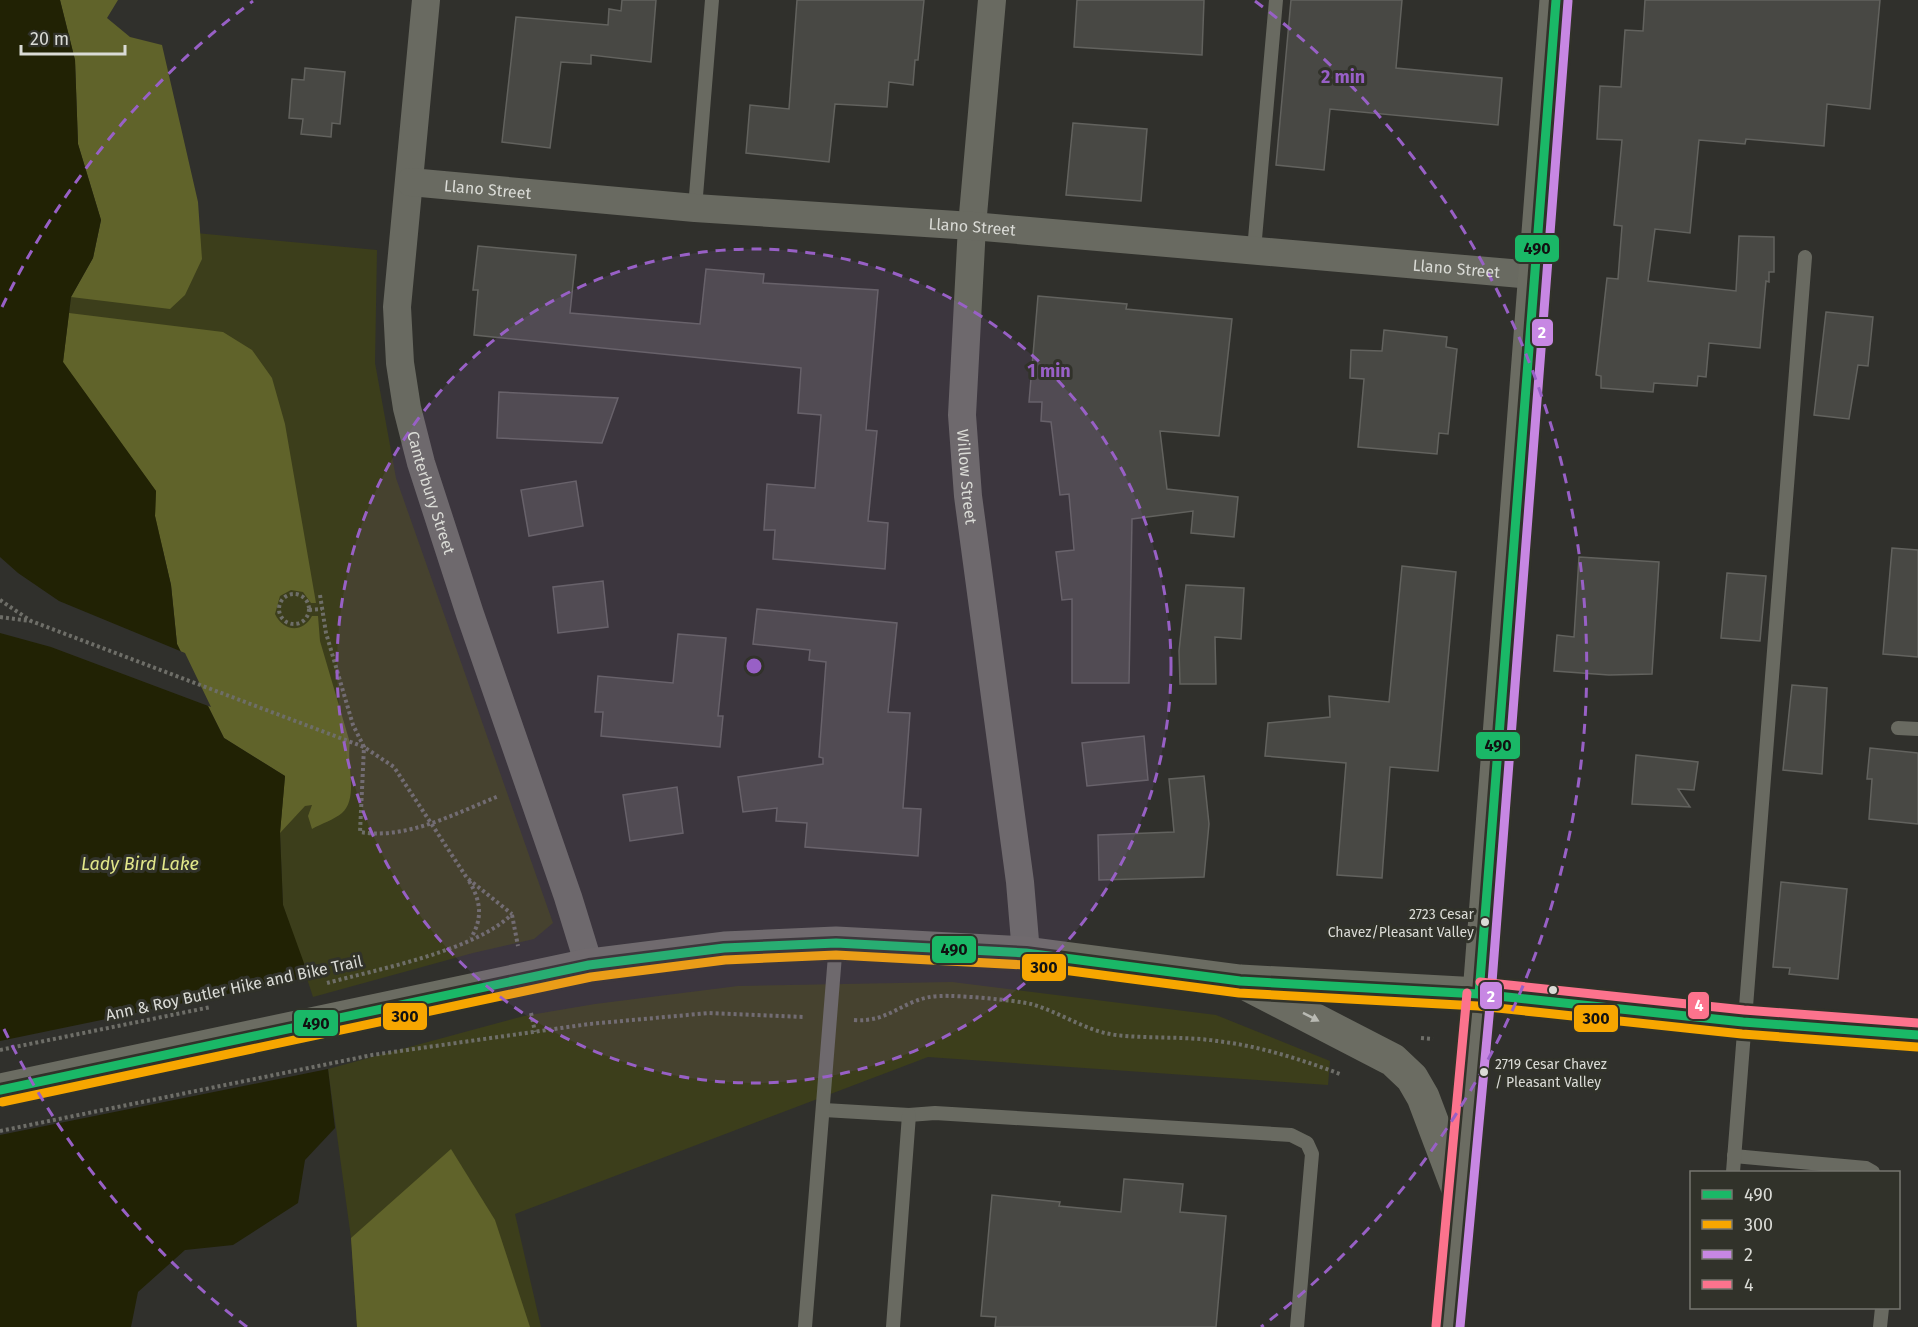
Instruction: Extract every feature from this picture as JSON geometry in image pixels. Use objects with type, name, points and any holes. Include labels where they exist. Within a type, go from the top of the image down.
[{"type":"main road","points":[[1448,1327],[1479,994],[1556,0]]},
{"type":"main road","points":[[0,1090],[589,965],[724,948],[836,943],[1026,953],[1240,981],[1479,994],[1743,1022],[1918,1035]]},
{"type":"main road","points":[[1240,981],[1393,1060],[1412,1078],[1459,1192]]},
{"type":"street","name":"Canterbury Street","points":[[426,0],[397,307],[400,363],[407,408],[421,463],[466,603],[568,897],[589,965]]},
{"type":"street","name":"Willow Street","points":[[992,0],[972,226],[962,415],[968,496],[1020,882],[1026,953]]},
{"type":"street","name":"Llano Street","points":[[410,182],[695,208],[972,226],[1533,275]]},
{"type":"lane","points":[[695,208],[712,0]]},
{"type":"lane","points":[[1254,250],[1276,0]]},
{"type":"lane","points":[[1733,1171],[1743,1022],[1805,257]]},
{"type":"lane","points":[[1898,728],[1918,729]]},
{"type":"lane","points":[[806,1327],[836,943]]},
{"type":"lane","points":[[824,1110],[909,1115],[935,1113],[1291,1135],[1307,1143],[1312,1154],[1297,1327]]},
{"type":"lane","points":[[893,1327],[909,1115]]},
{"type":"lane","points":[[1734,1156],[1866,1168],[1871,1171]]},
{"type":"lane","points":[[1880,1327],[1882,1309]]},
{"type":"path","points":[[293,594],[306,601],[309,610],[302,622],[292,625],[283,621],[279,612],[283,598],[293,594]]},
{"type":"path","points":[[320,595],[326,633],[354,725],[364,747],[360,832],[374,834],[394,832],[430,824],[503,794]]},
{"type":"path","points":[[0,600],[31,621]]},
{"type":"path","points":[[309,610],[322,609]]},
{"type":"path","points":[[0,617],[31,621],[364,747],[394,766],[467,878],[480,908],[479,925],[470,939]]},
{"type":"path","points":[[467,878],[512,914],[519,948]]},
{"type":"path","name":"Ann & Roy Butler Hike and Bike Trail","points":[[322,984],[470,939],[501,924],[512,914]]},
{"type":"path","points":[[0,1131],[372,1055],[589,1024],[709,1013],[871,1022],[893,1013],[910,1001],[939,996],[1030,1004],[1077,1024],[1115,1035],[1218,1041],[1298,1058],[1342,1075]]},
{"type":"path","name":"Ann & Roy Butler Hike and Bike Trail","points":[[0,1050],[219,1005]]},
{"type":"path","points":[[531,1013],[535,1032]]},
{"type":"shaded area","points":[[196,233],[377,250],[375,363],[396,478],[553,923],[534,939],[473,953],[313,997],[283,905],[280,833],[285,776],[63,362],[71,297]]},
{"type":"shaded area","points":[[952,982],[1216,1015],[1330,1061],[1328,1085],[928,1057],[515,1214],[541,1327],[357,1327],[351,1238],[328,1069],[524,1016],[595,1004],[738,986]]},
{"type":"green space","points":[[60,0],[118,0],[107,18],[130,37],[162,45],[198,202],[202,259],[185,295],[170,309],[71,297],[93,258],[101,220],[78,144],[75,60]]},
{"type":"green space","points":[[69,313],[223,332],[252,350],[272,378],[285,424],[316,603],[311,603],[303,592],[291,590],[280,596],[275,614],[283,624],[293,628],[303,626],[312,616],[318,616],[320,641],[350,743],[351,790],[347,807],[342,813],[312,829],[308,816],[312,805],[305,806],[280,833],[285,776],[224,738],[177,644],[171,585],[155,516],[156,491],[63,362]]},
{"type":"green space","points":[[451,1149],[495,1220],[530,1327],[357,1327],[351,1238]]},
{"type":"water","name":"Lady Bird Lake","points":[[0,0],[60,0],[75,60],[78,144],[101,220],[93,258],[71,297],[63,362],[156,491],[155,516],[171,585],[177,644],[224,738],[285,776],[280,833],[283,905],[309,977],[0,1041]]},
{"type":"water","points":[[328,1069],[335,1128],[305,1160],[298,1203],[233,1245],[185,1250],[138,1292],[131,1327],[0,1327],[0,1135]]},
{"type":"pier","points":[[0,557],[18,573],[59,601],[185,653],[211,707],[51,647],[0,633]]},
{"type":"building","points":[[622,0],[656,0],[651,62],[591,55],[591,64],[561,62],[550,148],[502,142],[516,17],[608,25],[609,9],[621,11]]},
{"type":"building","points":[[797,0],[924,0],[913,85],[889,82],[887,107],[835,104],[829,162],[746,153],[750,105],[789,109]]},
{"type":"building","points":[[1077,0],[1204,0],[1202,55],[1074,47]]},
{"type":"building","points":[[1291,0],[1402,0],[1396,68],[1502,78],[1498,125],[1330,109],[1324,170],[1276,165]]},
{"type":"building","points":[[1645,0],[1880,0],[1870,109],[1827,104],[1824,146],[1746,139],[1745,144],[1699,140],[1690,233],[1655,229],[1648,281],[1736,291],[1739,236],[1774,237],[1774,272],[1769,272],[1769,282],[1766,281],[1760,348],[1709,343],[1706,377],[1698,376],[1697,386],[1654,383],[1653,392],[1601,388],[1601,376],[1596,375],[1607,278],[1618,279],[1622,226],[1614,225],[1622,140],[1597,139],[1600,86],[1621,87],[1625,30],[1643,31]]},
{"type":"building","points":[[305,68],[345,72],[340,124],[332,123],[331,137],[301,134],[303,119],[289,118],[292,79],[304,80]]},
{"type":"building","points":[[1073,123],[1147,129],[1141,201],[1066,195]]},
{"type":"building","points":[[478,246],[576,255],[570,313],[700,324],[706,269],[764,274],[763,283],[878,290],[866,430],[877,431],[868,521],[888,523],[885,569],[773,559],[775,530],[764,530],[767,484],[815,488],[821,415],[798,413],[801,368],[474,335],[478,290],[473,290]]},
{"type":"building","points":[[1038,296],[1127,304],[1126,309],[1232,319],[1219,436],[1160,431],[1167,489],[1238,497],[1234,537],[1191,533],[1193,511],[1132,519],[1129,683],[1072,683],[1072,599],[1062,600],[1056,552],[1074,550],[1069,494],[1060,495],[1051,422],[1041,421],[1042,402],[1029,402]]},
{"type":"building","points":[[1826,312],[1873,317],[1868,366],[1858,365],[1849,419],[1814,415]]},
{"type":"building","points":[[1384,330],[1447,337],[1446,347],[1457,349],[1448,434],[1439,433],[1437,454],[1358,447],[1364,379],[1350,378],[1351,350],[1382,351]]},
{"type":"building","points":[[499,392],[618,398],[602,443],[497,438]]},
{"type":"building","points":[[576,481],[583,526],[529,536],[521,490]]},
{"type":"building","points":[[1892,548],[1918,550],[1918,657],[1883,654]]},
{"type":"building","points":[[1579,557],[1659,562],[1652,674],[1609,675],[1554,671],[1557,635],[1574,637]]},
{"type":"building","points":[[1402,566],[1456,572],[1438,771],[1390,767],[1382,878],[1337,875],[1346,763],[1265,756],[1268,723],[1330,717],[1329,696],[1389,702]]},
{"type":"building","points":[[1727,573],[1766,576],[1760,641],[1721,638]]},
{"type":"building","points":[[603,581],[608,627],[558,633],[553,587]]},
{"type":"building","points":[[1186,585],[1244,588],[1241,639],[1215,637],[1216,684],[1180,684],[1179,651]]},
{"type":"building","points":[[757,609],[897,623],[888,712],[910,713],[903,808],[921,809],[918,856],[805,847],[807,823],[776,821],[777,808],[743,812],[738,777],[823,764],[823,758],[819,757],[826,662],[809,660],[810,650],[753,644]]},
{"type":"building","points":[[678,634],[726,638],[718,716],[723,716],[720,747],[601,736],[603,712],[595,712],[598,676],[673,683]]},
{"type":"building","points":[[1792,685],[1827,688],[1822,774],[1783,770]]},
{"type":"building","points":[[1144,736],[1148,780],[1087,786],[1082,743]]},
{"type":"building","points":[[1870,748],[1918,753],[1918,824],[1869,819],[1872,779],[1867,779]]},
{"type":"building","points":[[1636,755],[1698,762],[1694,790],[1678,789],[1690,807],[1632,804]]},
{"type":"building","points":[[1204,776],[1209,824],[1204,877],[1099,880],[1098,835],[1174,832],[1169,779]]},
{"type":"building","points":[[677,787],[683,833],[630,841],[623,795]]},
{"type":"building","points":[[1781,882],[1847,889],[1838,979],[1789,974],[1790,968],[1773,967]]},
{"type":"building","points":[[1124,1179],[1183,1184],[1180,1212],[1226,1216],[1216,1327],[995,1327],[996,1317],[981,1316],[992,1195],[1060,1202],[1059,1206],[1121,1212]]},
{"type":"transit line","name":"490","points":[[1479,994],[1556,0]]},
{"type":"transit line","name":"2","points":[[1460,1327],[1491,995],[1568,1]]},
{"type":"transit line","name":"490","points":[[0,1090],[589,965],[724,948],[836,943],[1026,953],[1240,981],[1479,994],[1743,1022],[1918,1035]]},
{"type":"transit line","name":"300","points":[[2,1102],[591,977],[725,960],[836,955],[1025,965],[1239,993],[1478,1006],[1742,1034],[1917,1047]]},
{"type":"transit line","name":"4","points":[[1480,982],[1744,1010],[1918,1023]]},
{"type":"transit line","name":"4","points":[[1436,1326],[1467,993]]},
{"type":"place","name":"2723 Cesar Chavez/Pleasant Valley","points":[[1485,922]]},
{"type":"place","name":"2719 Cesar Chavez / Pleasant Valley","points":[[1484,1072]]}]
